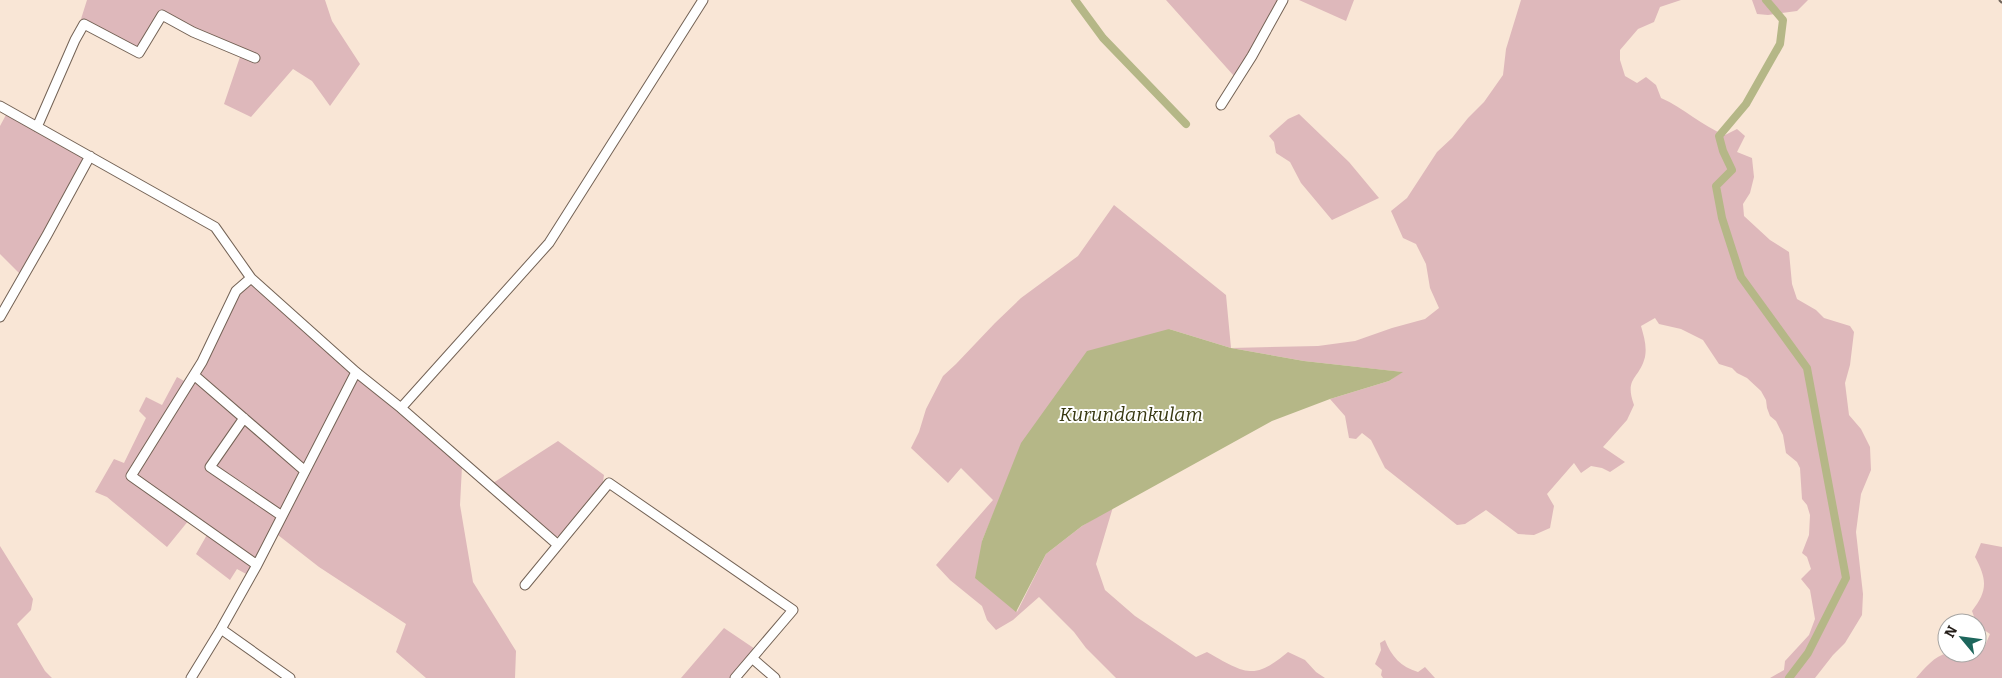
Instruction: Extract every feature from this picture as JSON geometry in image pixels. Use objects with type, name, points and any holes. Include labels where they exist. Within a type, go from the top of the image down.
[{"type":"street","points":[[401,408],[549,243],[703,0]]},
{"type":"street","points":[[1221,105],[1252,56],[1283,0]]},
{"type":"street","points":[[37,126],[84,24],[139,53],[162,15],[193,32],[255,58]]},
{"type":"street","points":[[0,106],[215,227],[251,278],[356,372],[401,408],[558,545]]},
{"type":"street","points":[[0,317],[90,156]]},
{"type":"street","points":[[251,278],[236,291],[194,375],[131,476],[257,565]]},
{"type":"street","points":[[191,678],[257,565],[356,372]]},
{"type":"street","points":[[194,375],[305,471]]},
{"type":"street","points":[[244,418],[210,467],[282,516]]},
{"type":"street","points":[[525,585],[610,483],[793,610],[735,678]]},
{"type":"street","points":[[221,629],[290,678]]},
{"type":"street","points":[[752,658],[775,678]]},
{"type":"shaded area","points":[[87,0],[325,0],[332,21],[360,64],[330,106],[312,81],[293,69],[251,117],[224,104],[241,54],[162,13],[138,51],[81,19]]},
{"type":"shaded area","points":[[1166,0],[1281,0],[1234,76]]},
{"type":"shaded area","points":[[1299,0],[1354,0],[1346,21]]},
{"type":"shaded area","points":[[1521,0],[1681,0],[1660,7],[1654,22],[1638,29],[1620,50],[1620,60],[1625,76],[1637,83],[1646,77],[1656,85],[1661,98],[1725,135],[1737,129],[1745,136],[1737,152],[1752,158],[1754,177],[1750,193],[1743,204],[1744,216],[1770,240],[1789,252],[1792,284],[1797,299],[1816,310],[1824,318],[1850,326],[1854,332],[1850,365],[1845,383],[1849,415],[1861,429],[1870,447],[1871,470],[1861,494],[1856,532],[1863,594],[1862,615],[1845,643],[1815,678],[1770,678],[1784,670],[1785,661],[1809,635],[1815,619],[1810,590],[1801,579],[1811,569],[1807,557],[1802,553],[1809,535],[1810,515],[1807,505],[1802,499],[1800,468],[1797,462],[1786,453],[1783,435],[1776,421],[1770,416],[1766,400],[1761,391],[1732,368],[1719,364],[1703,340],[1681,329],[1659,324],[1655,318],[1641,326],[1646,353],[1632,384],[1631,396],[1634,405],[1627,420],[1603,447],[1625,462],[1610,472],[1591,466],[1581,473],[1574,463],[1547,494],[1554,506],[1550,528],[1534,535],[1518,534],[1486,510],[1465,524],[1457,525],[1385,468],[1371,440],[1362,433],[1356,439],[1349,438],[1345,416],[1330,399],[1389,381],[1402,372],[1304,361],[1231,348],[1318,346],[1355,341],[1425,319],[1439,308],[1430,288],[1426,264],[1416,244],[1403,238],[1391,211],[1407,198],[1437,152],[1484,102],[1503,75],[1506,49]]},
{"type":"shaded area","points":[[1752,0],[1808,0],[1797,11],[1768,15],[1757,14]]},
{"type":"shaded area","points":[[7,113],[86,156],[21,275],[0,254],[0,126]]},
{"type":"shaded area","points":[[1299,114],[1349,162],[1379,198],[1332,220],[1301,183],[1290,162],[1276,153],[1274,142],[1269,136],[1288,119]]},
{"type":"shaded area","points":[[1114,205],[1226,295],[1231,348],[1169,329],[1000,498],[982,541],[1017,612],[1046,554],[1082,526],[1113,507],[1096,564],[1105,590],[1135,616],[1196,657],[1207,652],[1240,669],[1255,671],[1270,665],[1288,652],[1305,660],[1316,672],[1325,678],[1116,678],[1039,597],[1013,620],[996,630],[987,620],[982,606],[950,580],[936,565],[993,500],[961,468],[948,483],[911,448],[919,432],[926,409],[943,376],[1021,298],[1078,256]]},
{"type":"shaded area","points":[[246,276],[351,372],[248,575],[237,569],[230,580],[196,554],[208,533],[189,520],[167,547],[107,497],[95,492],[114,459],[124,463],[146,418],[139,411],[146,397],[162,405],[177,377],[186,382],[201,359],[233,289]]},
{"type":"shaded area","points":[[358,378],[386,398],[462,466],[460,505],[473,582],[516,651],[515,678],[426,678],[396,652],[406,624],[319,567],[278,535]]},
{"type":"shaded area","points":[[558,441],[604,475],[603,482],[562,535],[555,537],[493,483]]},
{"type":"shaded area","points":[[1981,543],[2002,547],[2002,678],[1916,678],[1937,658],[1937,663],[1987,663],[1987,641],[1990,634],[1987,632],[1987,613],[1973,613],[1972,611],[1981,597],[1984,585],[1984,578],[1975,557]]},
{"type":"shaded area","points":[[0,546],[33,599],[31,610],[17,624],[45,671],[52,678],[0,678]]},
{"type":"shaded area","points":[[724,628],[758,651],[733,678],[681,678]]},
{"type":"shaded area","points":[[1385,640],[1390,651],[1402,664],[1418,672],[1425,667],[1435,678],[1383,678],[1381,675],[1382,670],[1375,664],[1381,650],[1380,643]]},
{"type":"water","name":"Kurundankulam","points":[[1169,329],[1231,348],[1304,361],[1403,372],[1389,381],[1330,399],[1272,421],[1082,526],[1046,554],[1016,612],[975,578],[982,541],[1021,443],[1087,351]]},
{"type":"waterway","points":[[1075,0],[1103,38],[1186,124]]},
{"type":"waterway","points":[[1766,0],[1783,20],[1780,44],[1746,104],[1719,136],[1723,151],[1732,170],[1716,186],[1722,218],[1741,277],[1807,368],[1846,578],[1808,653],[1789,678]]},
{"type":"railway","points":[[1999,0],[2002,3]]}]
